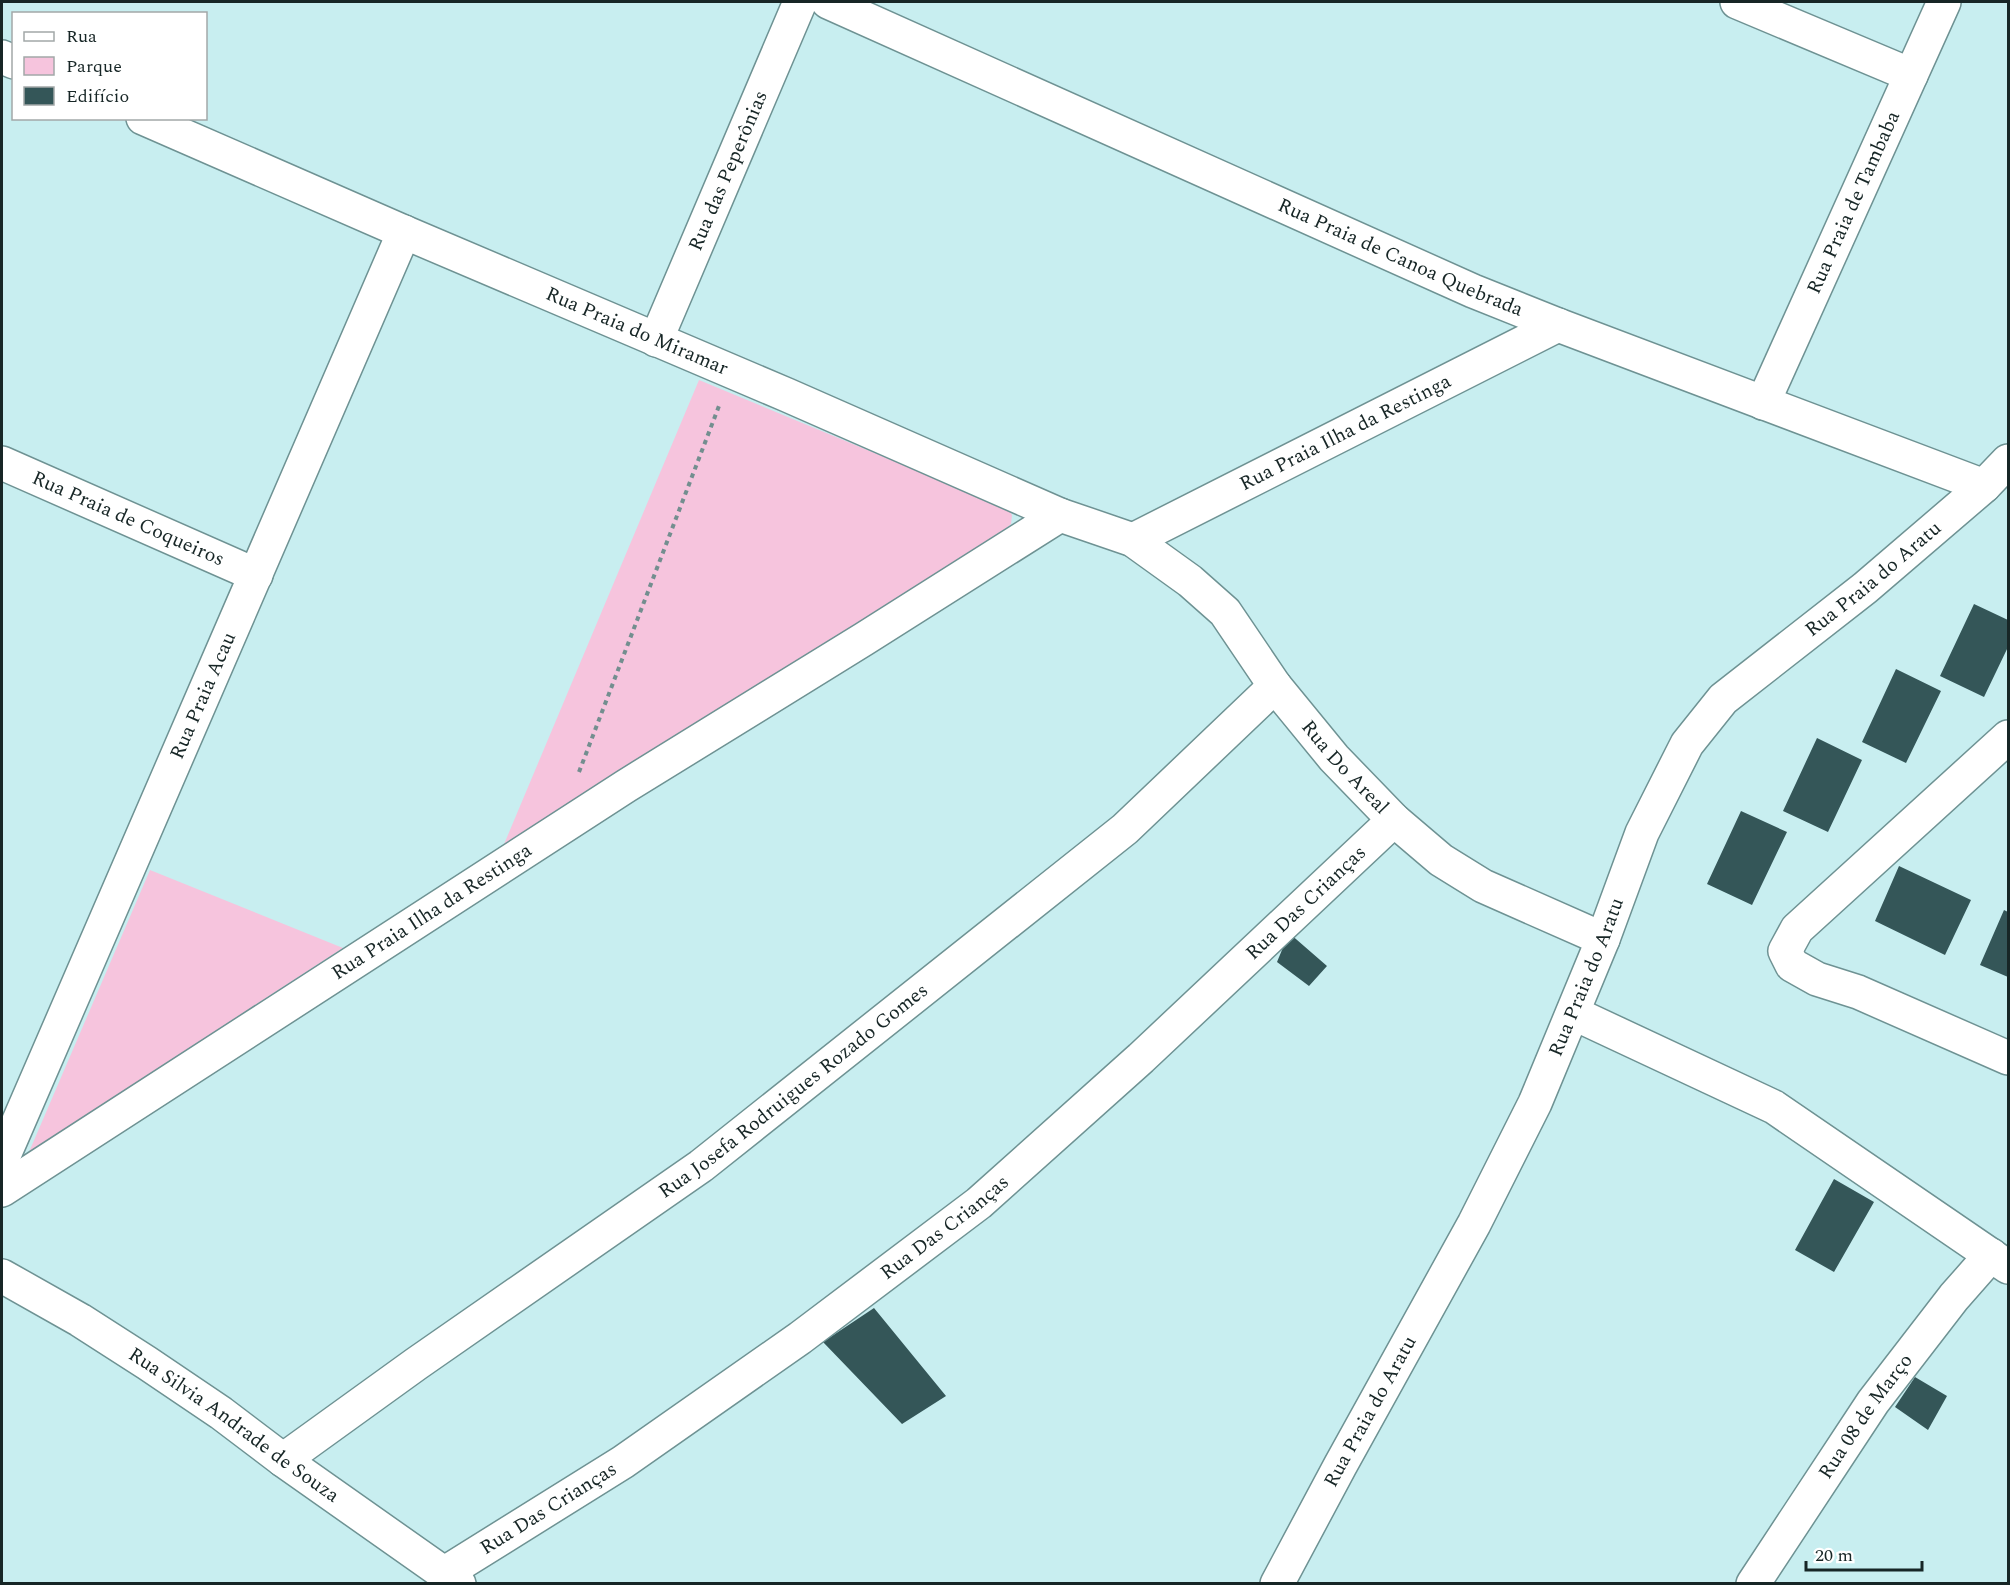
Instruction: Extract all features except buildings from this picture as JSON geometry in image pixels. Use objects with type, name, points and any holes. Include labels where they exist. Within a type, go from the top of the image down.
[{"type":"street","name":"Rua das Peperônias","points":[[656,340],[800,2]]},
{"type":"street","name":"Rua Praia de Canoa Quebrada","points":[[828,2],[1473,291],[1984,486]]},
{"type":"street","points":[[1737,2],[1911,75]]},
{"type":"street","name":"Rua Praia de Tambaba","points":[[1763,403],[1944,2]]},
{"type":"street","name":"Rua Praia do Miramar","points":[[148,120],[1060,515],[1133,540]]},
{"type":"street","name":"Rua Praia Acau","points":[[2,1160],[404,232]]},
{"type":"street","name":"Rua Praia Ilha da Restinga","points":[[1133,540],[1558,325]]},
{"type":"street","name":"Rua Praia do Aratu","points":[[1277,1584],[1474,1224],[1535,1103],[1603,939],[1647,824],[1687,744],[1723,699],[1865,588],[1984,486],[2008,461]]},
{"type":"street","name":"Rua Praia de Coqueiros","points":[[2,463],[256,575]]},
{"type":"street","name":"Rua Praia Ilha da Restinga","points":[[2,1190],[616,792],[1060,515]]},
{"type":"street","name":"Rua Do Areal","points":[[1133,540],[1190,581],[1225,612],[1275,686],[1334,758],[1394,820],[1441,860],[1483,885],[1603,939]]},
{"type":"street","name":"Rua Josefa Rodruigues Rozado Gomes","points":[[283,1460],[416,1364],[701,1166],[1125,829],[1275,686]]},
{"type":"street","points":[[2008,737],[1797,929],[1785,951],[1792,965],[1817,979],[1858,992],[2008,1058]]},
{"type":"street","name":"Rua Das Crianças","points":[[452,1579],[800,1338],[979,1203],[1141,1058],[1394,820]]},
{"type":"street","points":[[1573,1013],[1774,1107],[2000,1261]]},
{"type":"street","name":"Rua 08 de Março","points":[[1753,1584],[1873,1402],[1954,1298],[2000,1261]]},
{"type":"street","name":"Rua Silvia Andrade de Souza","points":[[2,1276],[80,1320],[147,1362],[452,1579]]},
{"type":"path","points":[[578,775],[732,372]]},
{"type":"green space","points":[[699,380],[1007,508],[1012,515],[1011,524],[502,849]]},
{"type":"green space","points":[[150,870],[343,948],[29,1152]]}]
